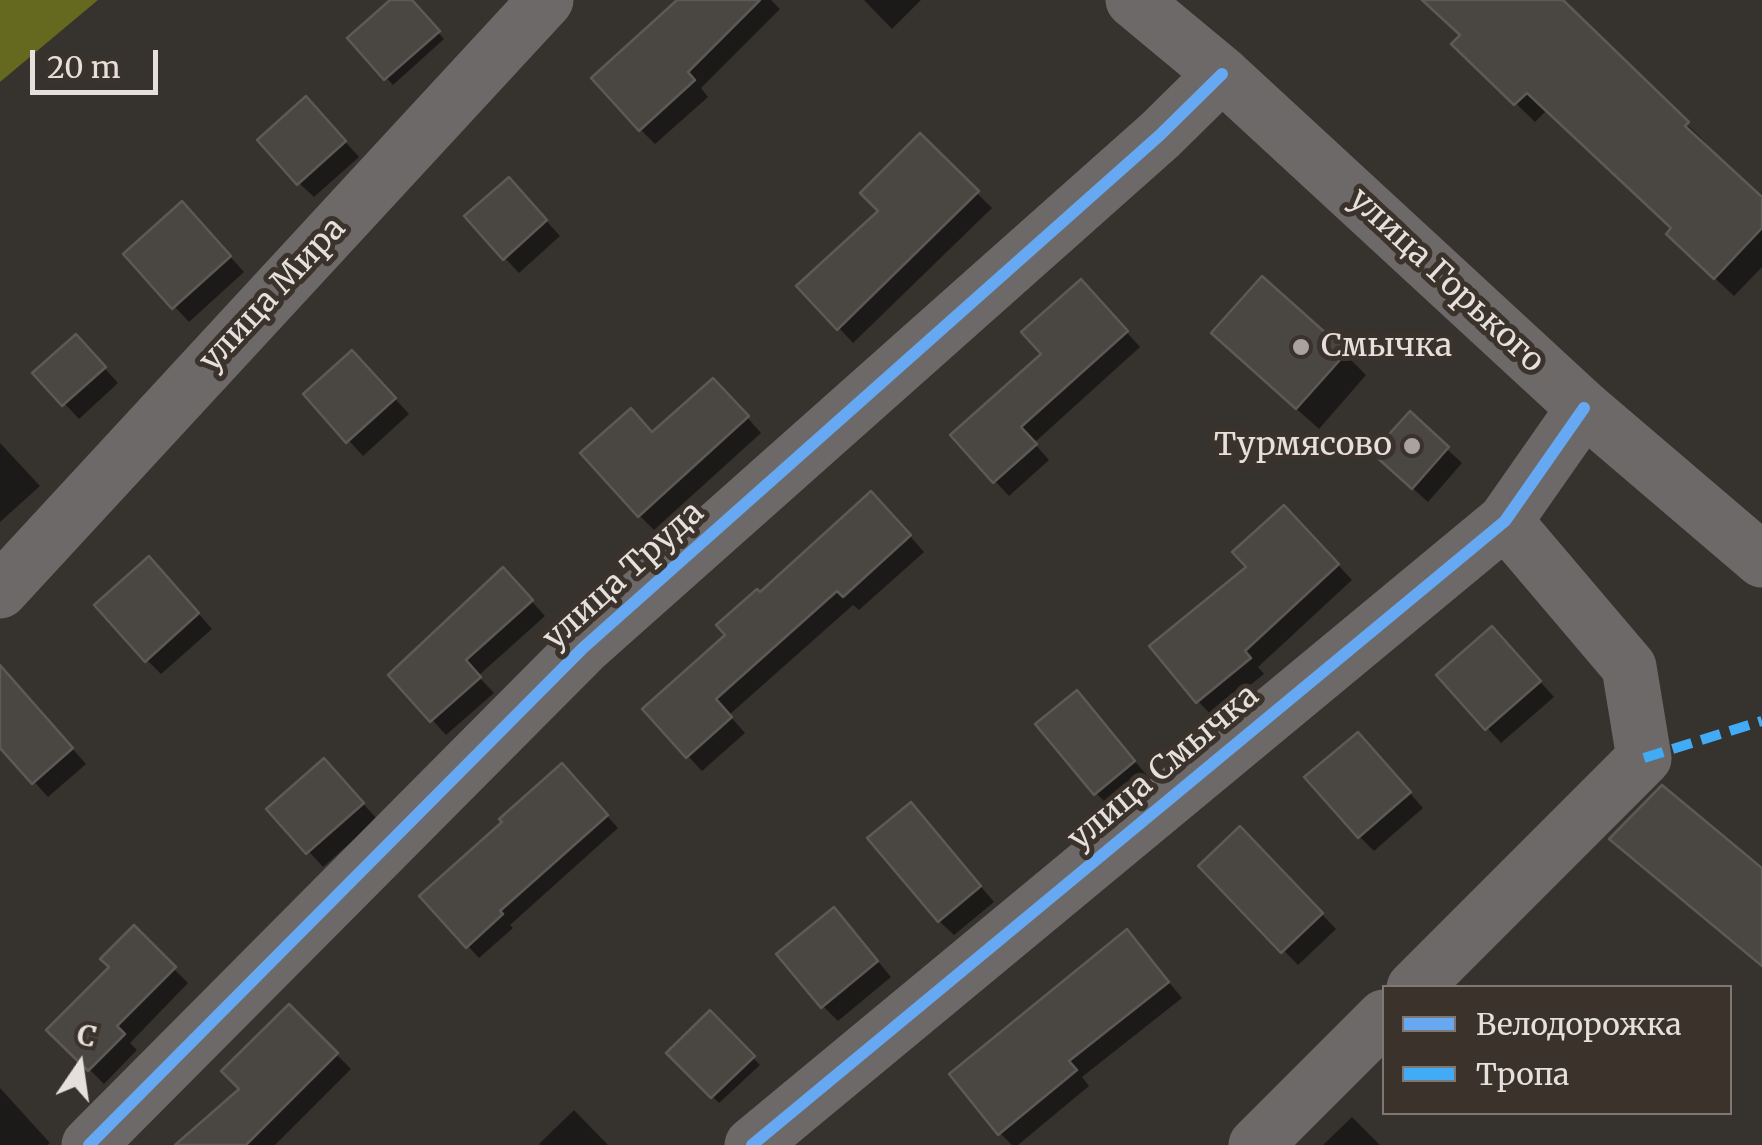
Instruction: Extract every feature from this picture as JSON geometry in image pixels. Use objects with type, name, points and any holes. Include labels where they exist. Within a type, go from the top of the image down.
[{"type":"main road","name":"улица Горького","points":[[1134,0],[1222,74],[1584,408],[1762,560]]},
{"type":"street","name":"улица Мира","points":[[0,591],[546,0]]},
{"type":"street","name":"улица Труда","points":[[89,1145],[583,648],[1160,135],[1222,74]]},
{"type":"street","name":"улица Смычка","points":[[752,1145],[1505,521],[1584,408]]},
{"type":"street","points":[[1417,985],[1644,758],[1629,667],[1505,521]]},
{"type":"street","points":[[1256,1145],[1382,1019]]},
{"type":"shaded area","points":[[0,0],[98,0],[0,82]]},
{"type":"building","points":[[390,0],[412,0],[440,31],[384,80],[347,38]]},
{"type":"building","points":[[677,0],[760,0],[688,72],[695,80],[639,131],[591,78]]},
{"type":"building","points":[[1422,0],[1563,0],[1689,122],[1685,126],[1762,197],[1762,228],[1714,279],[1666,234],[1671,228],[1527,93],[1514,105],[1451,44],[1460,35]]},
{"type":"building","points":[[306,96],[346,141],[297,185],[257,140]]},
{"type":"building","points":[[920,133],[979,191],[837,330],[796,286],[878,211],[860,193]]},
{"type":"building","points":[[509,177],[547,220],[503,260],[464,216]]},
{"type":"building","points":[[182,201],[231,256],[172,309],[123,254]]},
{"type":"building","points":[[1262,276],[1347,352],[1296,409],[1211,333]]},
{"type":"building","points":[[1081,279],[1128,331],[1021,427],[1037,444],[993,483],[950,435],[1041,354],[1021,332]]},
{"type":"building","points":[[76,334],[106,367],[62,406],[32,373]]},
{"type":"building","points":[[352,350],[396,398],[346,443],[303,394]]},
{"type":"building","points":[[713,378],[749,416],[638,517],[580,453],[631,408],[652,432]]},
{"type":"building","points":[[1410,411],[1449,447],[1412,489],[1372,453]]},
{"type":"building","points":[[871,491],[911,535],[843,597],[837,591],[716,699],[732,717],[686,758],[642,709],[725,635],[716,625],[757,589],[760,592]]},
{"type":"building","points":[[1284,505],[1339,564],[1245,651],[1251,658],[1196,703],[1149,646],[1246,567],[1232,552]]},
{"type":"building","points":[[149,556],[199,613],[145,662],[94,605]]},
{"type":"building","points":[[503,567],[533,600],[466,660],[481,677],[430,722],[388,675]]},
{"type":"building","points":[[1492,626],[1541,681],[1485,730],[1436,675]]},
{"type":"building","points":[[0,665],[73,748],[32,784],[0,748]]},
{"type":"building","points":[[1077,690],[1135,761],[1094,795],[1035,724]]},
{"type":"building","points":[[1358,732],[1411,792],[1358,838],[1304,777]]},
{"type":"building","points":[[324,758],[364,803],[306,854],[266,809]]},
{"type":"building","points":[[562,763],[608,815],[500,911],[503,914],[466,948],[419,896]]},
{"type":"building","points":[[1662,785],[1762,868],[1762,966],[1609,839]]},
{"type":"building","points":[[911,802],[981,886],[938,922],[867,838]]},
{"type":"building","points":[[1240,826],[1323,913],[1281,953],[1198,866]]},
{"type":"building","points":[[834,907],[878,961],[821,1008],[776,954]]},
{"type":"building","points":[[134,925],[176,967],[117,1026],[125,1034],[88,1071],[46,1030],[109,967],[100,959]]},
{"type":"building","points":[[1127,929],[1169,982],[1069,1061],[1077,1070],[998,1135],[949,1074]]},
{"type":"building","points":[[289,1004],[338,1053],[246,1145],[175,1145],[239,1089],[221,1071]]},
{"type":"building","points":[[710,1010],[755,1056],[711,1098],[666,1053]]},
{"type":"marked path","points":[[1644,758],[1762,721]]},
{"type":"cycle path","points":[[89,1145],[583,648],[1160,135],[1222,74]]},
{"type":"cycle path","points":[[752,1145],[1505,521],[1584,408]]},
{"type":"place","name":"Смычка","points":[[1301,347]]},
{"type":"place","name":"Турмясово","points":[[1412,446]]}]
